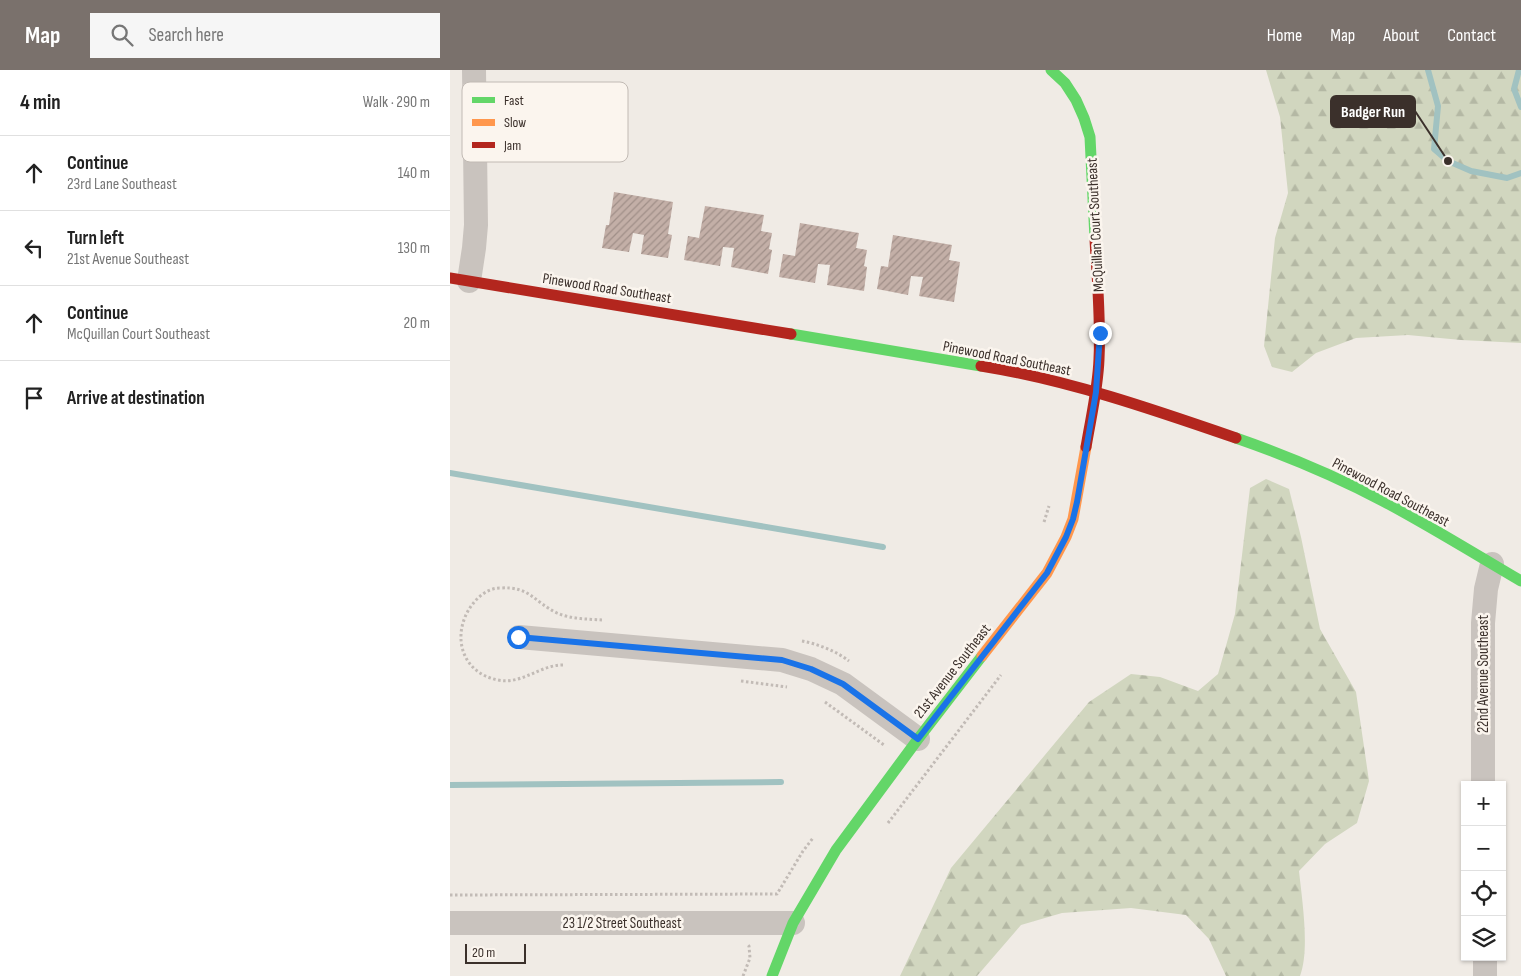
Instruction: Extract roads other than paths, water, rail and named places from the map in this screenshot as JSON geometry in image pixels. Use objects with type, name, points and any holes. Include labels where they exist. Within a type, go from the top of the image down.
[{"type":"street","name":"McQuillan Court Southeast","points":[[1051,70],[1065,83],[1074,95],[1086,121],[1090,137],[1099,310],[1099,358],[1096,392]]},
{"type":"street","points":[[460,280],[474,248],[476,225],[475,162]]},
{"type":"street","name":"Pinewood Road Southeast","points":[[460,280],[993,368],[1096,392],[1260,446],[1312,467],[1383,501],[1521,581]]},
{"type":"street","name":"21st Avenue Southeast","points":[[772,976],[793,923],[836,850],[918,739],[1047,573],[1057,555],[1073,519],[1096,392]]},
{"type":"street","name":"22nd Avenue Southeast","points":[[1483,781],[1483,623],[1484,604],[1492,564]]},
{"type":"street","points":[[518,637],[782,660],[811,669],[843,684],[918,739]]},
{"type":"street","name":"23 1/2 Street Southeast","points":[[450,923],[793,923]]},
{"type":"street","points":[[1484,961],[1485,976]]},
{"type":"waterway","points":[[1428,70],[1438,106],[1434,149],[1448,161],[1471,171],[1507,178],[1521,173]]},
{"type":"waterway","points":[[1519,70],[1514,89],[1521,107]]},
{"type":"waterway","points":[[450,473],[883,547]]},
{"type":"waterway","points":[[450,785],[781,782]]},
{"type":"place","name":"Badger Run","points":[[1448,161]]}]
